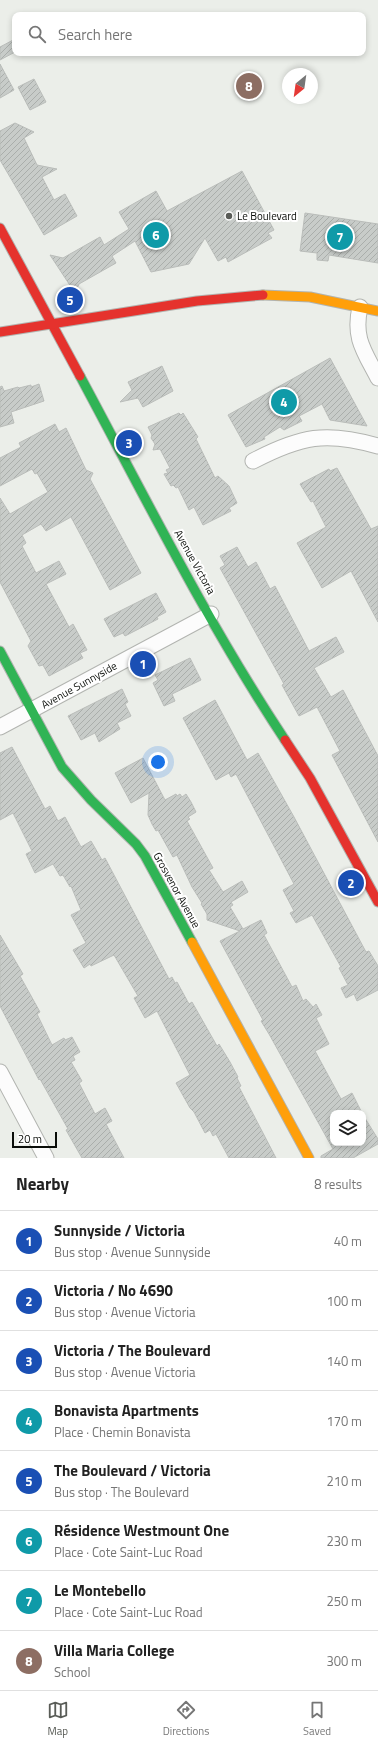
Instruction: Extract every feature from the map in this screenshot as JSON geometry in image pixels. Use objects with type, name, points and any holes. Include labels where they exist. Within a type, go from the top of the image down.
[{"type":"street","name":"Avenue Victoria","points":[[0,228],[189,578],[211,614],[261,704],[308,773],[378,902]]},
{"type":"street","points":[[0,332],[216,298],[260,295],[310,297],[378,311]]},
{"type":"street","points":[[360,307],[356,324],[358,335],[378,378]]},
{"type":"street","points":[[253,461],[290,443],[310,438],[347,438],[378,446]]},
{"type":"street","name":"Avenue Sunnyside","points":[[0,727],[211,614]]},
{"type":"street","name":"Grosvenor Avenue","points":[[0,651],[62,767],[91,800],[136,844],[145,856],[309,1158]]},
{"type":"street","points":[[0,1072],[46,1158]]},
{"type":"building","points":[[12,41],[12,54],[0,60],[0,47]]},
{"type":"building","points":[[0,64],[14,90],[0,98]]},
{"type":"building","points":[[34,79],[46,102],[30,110],[18,87]]},
{"type":"building","points":[[15,123],[34,132],[24,138],[37,165],[57,169],[42,177],[54,200],[65,194],[77,216],[44,235],[0,160],[0,131]]},
{"type":"building","points":[[242,171],[274,230],[268,233],[272,238],[228,262],[226,257],[218,261],[205,238],[189,264],[151,272],[135,241],[112,256],[116,263],[79,284],[75,293],[50,255],[63,258],[100,237],[104,245],[129,229],[119,212],[156,191],[167,211]]},
{"type":"building","points":[[305,213],[378,224],[378,263],[329,255],[328,261],[317,260],[317,253],[300,251]]},
{"type":"building","points":[[330,358],[367,426],[330,420],[322,404],[299,416],[302,421],[284,430],[280,427],[264,437],[265,439],[246,447],[228,415]]},
{"type":"building","points":[[162,366],[173,391],[143,407],[138,398],[120,402],[132,390],[128,382]]},
{"type":"building","points":[[39,384],[44,401],[11,412],[14,423],[0,427],[0,387],[2,386],[4,391],[31,385],[31,387]]},
{"type":"building","points":[[179,413],[181,415],[183,413],[198,437],[196,439],[215,478],[218,476],[229,486],[237,503],[229,508],[231,511],[203,525],[194,507],[189,510],[178,487],[176,488],[173,485],[171,486],[164,474],[168,473],[166,470],[170,468],[160,449],[153,450],[155,444],[151,438],[152,435],[148,427]]},
{"type":"building","points":[[55,424],[59,432],[66,428],[86,470],[93,473],[90,479],[141,573],[110,590],[71,517],[46,531],[41,524],[22,535],[26,543],[22,546],[36,573],[59,561],[66,574],[46,584],[69,627],[73,624],[87,650],[80,653],[83,658],[49,676],[43,665],[39,666],[28,646],[31,641],[0,582],[0,498],[10,514],[48,492],[37,473],[35,474],[32,469],[0,486],[0,458],[21,447],[19,443]]},
{"type":"building","points":[[337,468],[371,529],[378,526],[378,622],[351,571],[322,588],[297,543],[326,527],[313,501],[311,502],[300,484],[329,469],[330,471]]},
{"type":"building","points":[[237,547],[248,567],[256,562],[270,589],[275,586],[309,651],[336,637],[344,652],[314,668],[331,697],[343,690],[378,756],[378,842],[332,755],[340,751],[317,707],[299,716],[282,685],[284,684],[220,568],[225,565],[220,556]]},
{"type":"building","points":[[156,593],[166,612],[157,617],[158,619],[125,636],[123,633],[114,637],[104,619]]},
{"type":"building","points":[[190,658],[201,680],[172,694],[175,701],[164,706],[153,683],[158,680],[155,675]]},
{"type":"building","points":[[122,689],[128,702],[125,704],[131,716],[117,723],[120,729],[99,742],[95,733],[81,740],[68,716]]},
{"type":"building","points":[[215,700],[247,760],[258,753],[366,952],[369,951],[378,966],[378,990],[357,1001],[354,994],[346,998],[341,988],[348,985],[339,968],[341,967],[312,915],[296,923],[290,913],[294,911],[283,890],[294,884],[236,774],[231,777],[229,773],[216,780],[183,718]]},
{"type":"building","points":[[12,747],[45,809],[50,806],[58,821],[65,817],[81,847],[91,841],[102,860],[105,858],[169,979],[172,977],[175,983],[177,982],[189,1004],[192,1002],[217,1046],[219,1044],[230,1062],[238,1077],[237,1078],[241,1086],[239,1087],[276,1158],[229,1158],[216,1134],[213,1136],[210,1130],[205,1133],[176,1083],[190,1075],[157,1011],[145,1018],[134,998],[138,996],[114,955],[91,966],[90,964],[84,968],[73,950],[86,943],[71,915],[81,910],[71,886],[70,887],[63,875],[60,876],[53,864],[35,873],[26,854],[32,851],[13,813],[0,820],[0,753]]},
{"type":"building","points":[[143,758],[165,800],[176,794],[177,796],[180,794],[182,797],[186,794],[196,812],[188,817],[190,819],[187,821],[213,868],[209,870],[223,892],[242,881],[248,892],[231,902],[233,905],[230,907],[243,929],[261,920],[267,933],[264,935],[292,987],[296,985],[303,1001],[306,999],[313,1007],[316,1004],[322,1015],[316,1018],[329,1044],[315,1051],[341,1099],[352,1093],[360,1110],[330,1110],[330,1144],[261,1021],[263,1020],[220,941],[240,931],[207,920],[207,914],[201,904],[202,903],[192,887],[177,855],[173,857],[158,830],[156,831],[152,824],[148,815],[149,793],[131,803],[115,773]]},
{"type":"building","points":[[0,935],[23,974],[20,976],[40,1012],[37,1014],[52,1045],[64,1038],[65,1040],[72,1037],[80,1052],[73,1056],[75,1060],[71,1062],[82,1081],[79,1083],[95,1114],[105,1108],[112,1121],[106,1124],[124,1158],[82,1158],[66,1130],[68,1129],[40,1079],[39,1080],[0,1006]]},
{"type":"building","points":[[366,1120],[378,1139],[378,1144],[353,1158],[321,1158],[321,1156],[333,1149],[331,1146],[366,1146]]},
{"type":"traffic: fast","points":[[80,376],[178,561],[230,651],[285,740]]},
{"type":"traffic: fast","points":[[0,651],[62,767],[91,800],[136,844],[145,856],[192,942]]},
{"type":"traffic: slow","points":[[263,295],[310,297],[378,311]]},
{"type":"traffic: slow","points":[[192,942],[309,1158]]},
{"type":"traffic: jam","points":[[0,228],[80,376]]},
{"type":"traffic: jam","points":[[0,332],[197,301],[263,295]]},
{"type":"traffic: jam","points":[[285,740],[310,778],[378,902]]},
{"type":"place","name":"Villa Maria College","points":[[249,86]]},
{"type":"place","name":"Le Boulevard","points":[[229,216]]},
{"type":"place","name":"Résidence Westmount One","points":[[156,235]]},
{"type":"place","name":"Le Montebello","points":[[340,237]]},
{"type":"place","name":"The Boulevard / Victoria","points":[[70,300]]},
{"type":"place","name":"Bonavista Apartments","points":[[284,402]]},
{"type":"place","name":"Victoria / The Boulevard","points":[[129,443]]},
{"type":"place","name":"Sunnyside / Victoria","points":[[143,664]]},
{"type":"place","name":"Victoria / No 4690","points":[[351,883]]}]
